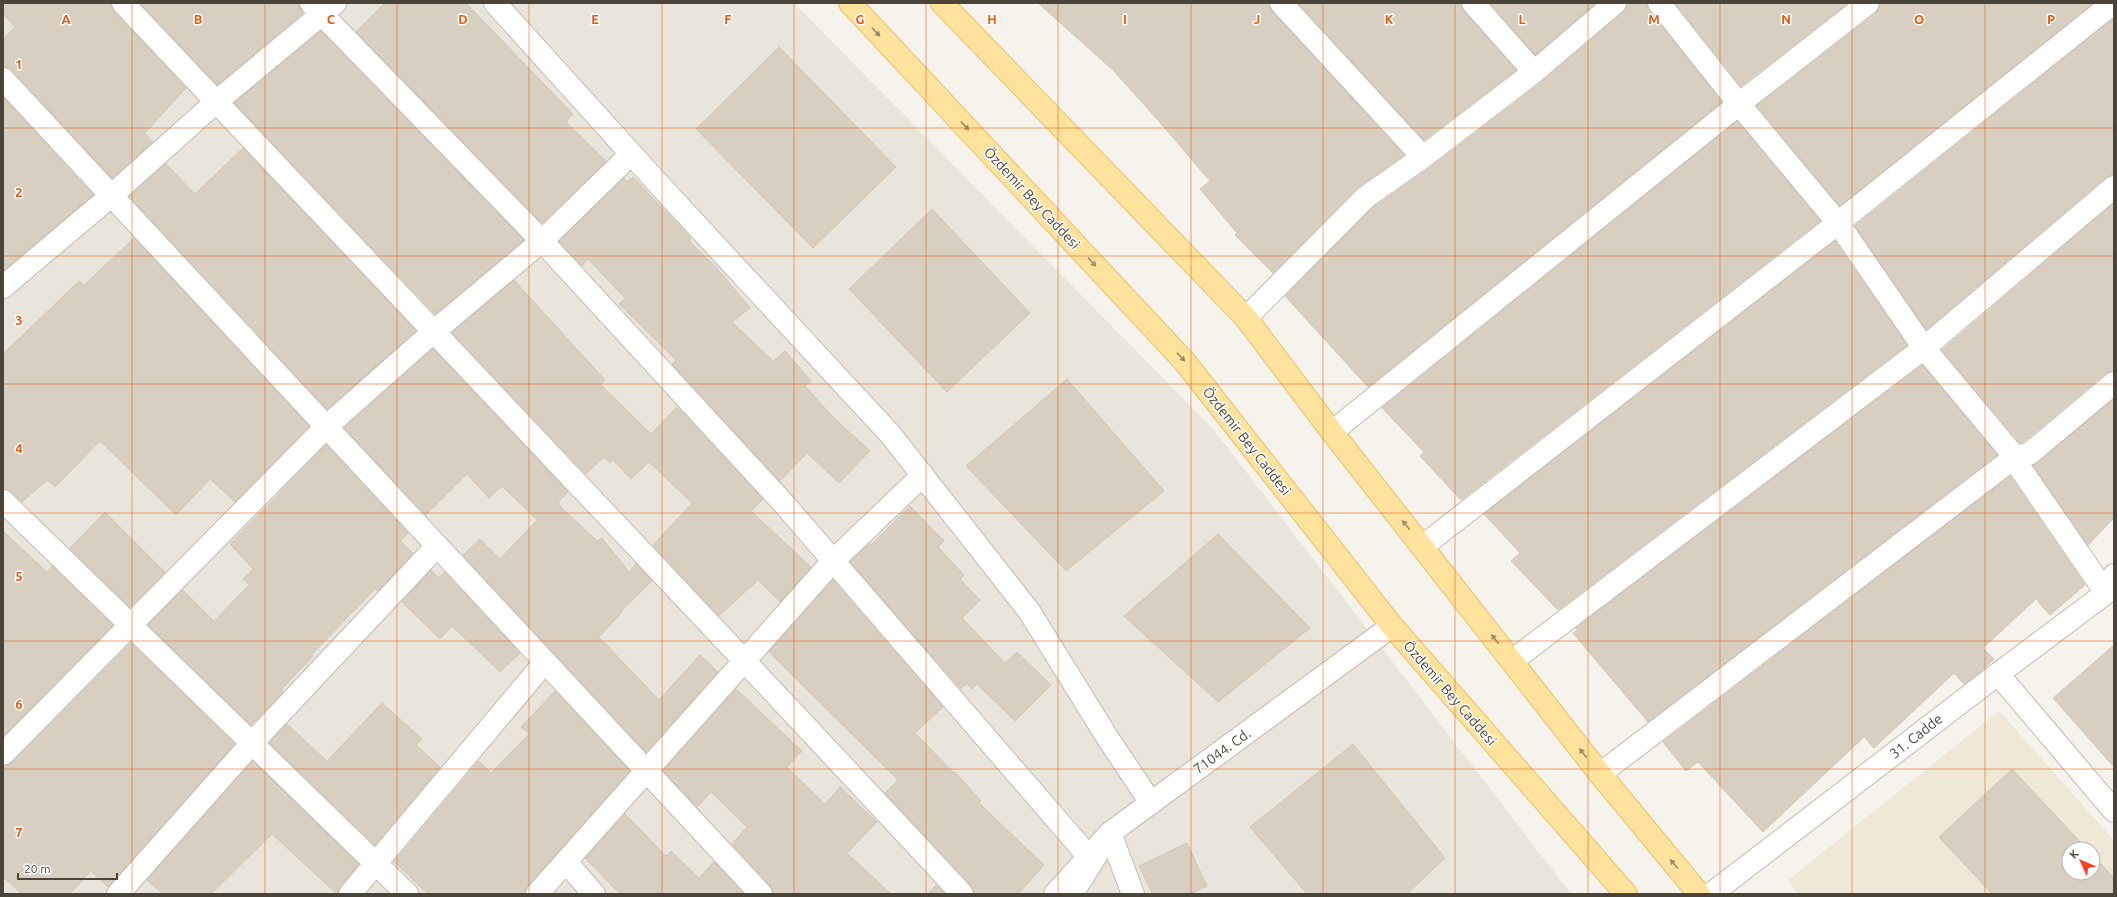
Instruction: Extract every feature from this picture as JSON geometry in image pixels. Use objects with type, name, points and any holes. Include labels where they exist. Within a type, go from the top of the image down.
[{"type":"main road","name":"Özdemir Bey Caddesi","points":[[850,3],[1185,362],[1392,626],[1626,894]]},
{"type":"main road","points":[[942,3],[1246,318],[1332,432],[1423,546],[1600,774],[1699,894]]},
{"type":"street","points":[[123,3],[432,332],[746,660],[962,894]]},
{"type":"street","points":[[495,3],[631,154],[890,434],[1029,611],[1107,737],[1151,803]]},
{"type":"street","points":[[1281,3],[1423,157]]},
{"type":"street","points":[[1473,3],[1534,72]]},
{"type":"street","points":[[1246,318],[1366,197],[1423,157],[1534,72],[1615,3]]},
{"type":"street","points":[[1659,3],[1739,104],[1838,223],[1924,348],[2015,457],[2020,468],[2110,584]]},
{"type":"street","points":[[1332,432],[1739,104],[1868,3]]},
{"type":"street","points":[[1423,546],[1838,223],[2113,3]]},
{"type":"street","points":[[5,283],[111,196],[322,6],[785,505],[1088,857]]},
{"type":"street","points":[[3,79],[761,894]]},
{"type":"street","points":[[3,754],[326,427],[432,332],[542,242],[631,154]]},
{"type":"street","points":[[1512,661],[1924,348],[2114,187]]},
{"type":"street","points":[[1600,774],[2015,457],[2028,454],[2114,383]]},
{"type":"street","points":[[537,894],[833,561],[923,475]]},
{"type":"street","points":[[3,501],[407,894]]},
{"type":"street","points":[[118,894],[252,743],[438,546]]},
{"type":"street","name":"31. Cadde","points":[[1712,894],[1998,674],[2110,584]]},
{"type":"street","name":"71044. Cd.","points":[[1072,894],[1110,833],[1392,626]]},
{"type":"street","points":[[350,894],[377,864],[545,662]]},
{"type":"street","points":[[1998,674],[2114,811]]},
{"type":"street","points":[[1055,894],[1110,833],[1133,894]]},
{"type":"street","points":[[566,862],[594,894]]},
{"type":"shaded area","points":[[3,3],[794,3],[1214,430],[1571,894],[3,894]]},
{"type":"shaded area","points":[[1999,711],[2114,840],[2114,894],[1798,894],[1788,880]]},
{"type":"building","points":[[3,3],[111,3],[114,12],[186,88],[145,133],[153,142],[112,178],[12,70],[3,67],[3,39],[15,27],[3,14]]},
{"type":"building","points":[[140,3],[299,3],[303,13],[217,85]]},
{"type":"building","points":[[385,3],[466,3],[573,114],[566,122],[606,161],[542,223],[356,32]]},
{"type":"building","points":[[1038,3],[1269,3],[1272,11],[1404,155],[1357,188],[1273,273],[1235,235],[1237,233],[1200,189],[1210,181],[1157,119],[1113,70]]},
{"type":"building","points":[[1298,3],[1461,3],[1464,11],[1516,70],[1424,140]]},
{"type":"building","points":[[1490,3],[1596,3],[1535,55]]},
{"type":"building","points":[[1627,3],[1647,3],[1649,11],[1722,102],[1368,387],[1285,296],[1374,207],[1431,167],[1542,82],[1623,13]]},
{"type":"building","points":[[1675,3],[1848,3],[1741,86]]},
{"type":"building","points":[[1880,3],[2093,3],[1840,206],[1757,106],[1876,13]]},
{"type":"building","points":[[2114,18],[2114,175],[2106,177],[1926,330],[1855,226]]},
{"type":"building","points":[[321,31],[524,240],[435,314],[234,103]]},
{"type":"building","points":[[779,47],[896,167],[813,248],[696,129]]},
{"type":"building","points":[[3,97],[93,195],[3,271]]},
{"type":"building","points":[[1737,121],[1820,221],[1461,500],[1420,456],[1424,452],[1382,408]]},
{"type":"building","points":[[243,148],[416,331],[327,409],[129,196],[166,164],[195,194]]},
{"type":"building","points":[[633,177],[691,238],[689,241],[717,268],[750,308],[732,322],[773,361],[785,351],[811,381],[805,386],[833,417],[870,451],[839,483],[807,453],[780,481],[672,364],[676,360],[619,304],[625,298],[588,259],[582,266],[559,241],[624,178],[627,182]]},
{"type":"building","points":[[2114,203],[2114,371],[2106,373],[2020,443],[1942,350]]},
{"type":"building","points":[[932,209],[1030,313],[947,392],[849,289]]},
{"type":"building","points":[[134,238],[309,426],[235,502],[210,479],[176,515],[100,441],[55,487],[47,480],[22,502],[11,492],[3,489],[3,354],[79,281],[84,285]]},
{"type":"building","points":[[1835,241],[1907,345],[1558,610],[1511,561],[1520,553],[1484,514]]},
{"type":"building","points":[[514,280],[605,380],[600,384],[651,434],[677,407],[763,499],[751,511],[811,567],[780,602],[758,580],[719,616],[653,545],[692,503],[649,462],[631,479],[613,460],[610,463],[604,457],[586,474],[452,333]]},
{"type":"building","points":[[433,349],[568,492],[558,502],[562,508],[597,541],[602,538],[629,572],[636,564],[652,581],[622,610],[623,611],[599,637],[659,700],[700,655],[718,672],[646,752],[463,555],[480,539],[500,559],[537,520],[502,486],[489,498],[467,474],[426,515],[344,428]]},
{"type":"building","points":[[1922,365],[1997,455],[1648,722],[1573,633],[1577,630],[1576,628]]},
{"type":"building","points":[[1067,379],[1164,491],[1066,571],[966,466]]},
{"type":"building","points":[[2114,399],[2114,518],[2088,545],[2033,465]]},
{"type":"building","points":[[326,445],[408,533],[400,541],[413,553],[378,591],[375,589],[311,655],[313,656],[281,690],[283,692],[251,725],[148,625],[183,590],[214,621],[249,585],[243,579],[253,569],[230,544]]},
{"type":"building","points":[[2010,476],[2085,585],[2050,615],[2036,599],[1983,648],[1994,659],[1980,672],[1964,684],[1954,673],[1874,748],[1864,737],[1763,832],[1698,762],[1686,771],[1663,742]]},
{"type":"building","points":[[910,506],[944,541],[938,547],[964,575],[960,579],[980,600],[962,618],[1005,663],[1017,652],[1051,685],[1015,721],[977,684],[972,689],[967,683],[961,689],[850,562],[869,544],[871,545]]},
{"type":"building","points":[[105,512],[165,572],[130,607],[70,548]]},
{"type":"building","points":[[3,531],[47,572],[52,566],[113,625],[3,736]]},
{"type":"building","points":[[1218,534],[1310,628],[1218,702],[1124,616]]},
{"type":"building","points":[[431,570],[439,578],[444,572],[520,653],[500,672],[452,626],[440,639],[402,602]]},
{"type":"building","points":[[833,580],[943,707],[915,733],[954,773],[955,772],[981,801],[979,803],[1044,865],[1018,894],[974,894],[971,885],[885,793],[898,780],[769,652]]},
{"type":"building","points":[[131,643],[235,744],[108,887],[91,871],[70,894],[22,894],[3,877],[3,766],[12,763]]},
{"type":"building","points":[[2114,645],[2114,767],[2053,698]]},
{"type":"building","points":[[736,689],[802,751],[787,767],[825,804],[840,787],[877,822],[847,853],[891,894],[773,894],[770,885],[732,844],[747,827],[711,792],[697,807],[663,771]]},
{"type":"building","points":[[555,691],[630,771],[528,886],[525,894],[428,894],[394,862],[479,761],[491,773],[529,734],[521,727]]},
{"type":"building","points":[[382,703],[422,739],[416,745],[440,767],[375,845],[269,743],[287,724],[327,761]]},
{"type":"building","points":[[1353,744],[1445,858],[1407,894],[1307,894],[1250,827]]},
{"type":"building","points":[[253,761],[359,864],[340,886],[337,894],[272,834],[211,894],[163,894],[147,880]]},
{"type":"building","points":[[2012,769],[2080,841],[2061,841],[2061,881],[2101,881],[2101,864],[2114,878],[2114,894],[1992,894],[1939,837]]},
{"type":"building","points":[[625,814],[666,856],[671,851],[699,878],[714,862],[744,894],[620,894],[585,858]]},
{"type":"building","points":[[1187,843],[1207,886],[1190,894],[1153,894],[1139,866]]},
{"type":"building","points":[[936,885],[945,894],[928,894]]}]
